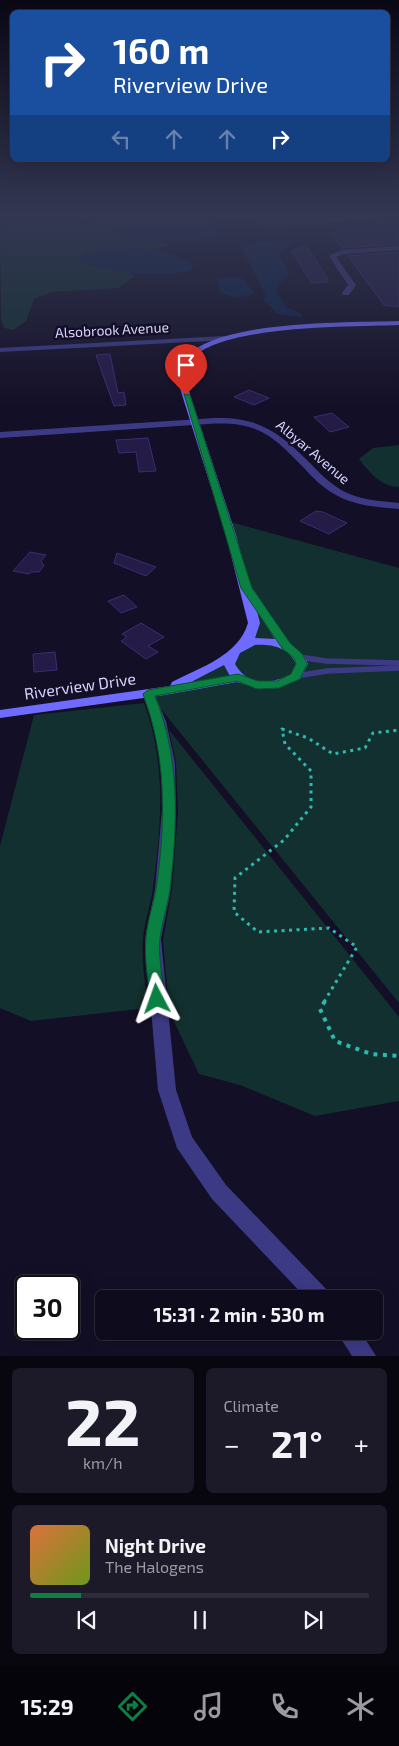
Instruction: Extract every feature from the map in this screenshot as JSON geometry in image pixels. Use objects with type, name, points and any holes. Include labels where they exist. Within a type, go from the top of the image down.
[{"type":"street","points":[[346,294],[352,285],[349,280]]},
{"type":"street","name":"Riverview Drive","points":[[157,692],[230,656],[250,637],[254,623],[246,588],[182,382],[182,370],[187,359],[202,348],[225,338],[269,330],[399,323]]},
{"type":"street","name":"Alsobrook Avenue","points":[[0,350],[225,338]]},
{"type":"street","name":"Albyar Avenue","points":[[0,435],[227,420],[250,423],[271,432],[337,492],[359,502],[399,506]]},
{"type":"street","name":"Riverview Drive","points":[[246,588],[286,646],[299,657]]},
{"type":"street","name":"Riverview Drive","points":[[242,646],[263,641],[286,646]]},
{"type":"street","points":[[230,656],[229,664],[238,678]]},
{"type":"street","points":[[296,676],[302,664],[299,657]]},
{"type":"street","name":"Riverview Drive","points":[[0,714],[157,692],[238,678],[247,682],[268,686],[289,681],[296,676]]},
{"type":"street","points":[[157,692],[159,722],[168,763],[169,810],[163,889],[153,939],[166,1090],[184,1142],[218,1192],[313,1290]]},
{"type":"street","points":[[353,1340],[365,1356]]},
{"type":"lane","points":[[299,657],[326,661],[399,663]]},
{"type":"lane","points":[[296,676],[327,670],[399,668]]},
{"type":"path","points":[[399,730],[373,733],[365,748],[333,754],[308,738],[282,730],[285,744],[311,771],[311,807],[284,840],[235,878],[234,912],[258,932],[329,928],[357,947],[320,1009],[335,1041],[371,1054],[399,1056]]},
{"type":"green space","points":[[1,280],[129,280],[119,288],[52,292],[34,299],[26,321],[13,330],[4,328],[1,319]]},
{"type":"green space","points":[[399,445],[399,487],[381,482],[371,474],[359,459],[373,448]]},
{"type":"green space","points":[[227,521],[399,568],[399,1003],[148,693],[165,691],[230,657],[254,623]]},
{"type":"green space","points":[[144,703],[156,748],[160,794],[156,864],[143,940],[143,965],[148,1008],[31,1021],[0,1008],[0,846],[34,715]]},
{"type":"green space","points":[[169,730],[399,1017],[399,1101],[315,1116],[240,1085],[199,1074],[169,1011],[163,940],[172,890],[178,811],[176,763]]},
{"type":"water","points":[[217,280],[244,280],[254,293],[239,297],[229,296],[216,287],[219,286]]},
{"type":"water","points":[[258,280],[283,280],[278,285],[277,292],[286,307],[300,313],[303,317],[278,314],[263,300],[266,296]]},
{"type":"building","points":[[309,280],[328,280],[328,282],[311,283]]},
{"type":"building","points":[[366,280],[399,280],[399,307],[384,305]]},
{"type":"building","points":[[110,354],[118,393],[124,392],[126,405],[114,406],[96,355]]},
{"type":"building","points":[[249,390],[269,398],[254,405],[234,397]]},
{"type":"building","points":[[332,413],[349,427],[330,432],[314,417]]},
{"type":"building","points":[[148,438],[156,471],[139,472],[136,452],[119,453],[116,440]]},
{"type":"building","points":[[316,511],[323,512],[347,523],[329,534],[300,521]]},
{"type":"building","points":[[30,552],[46,555],[41,561],[44,566],[39,572],[31,572],[29,574],[13,571]]},
{"type":"building","points":[[117,553],[156,567],[146,576],[114,563]]},
{"type":"building","points":[[124,595],[137,607],[121,613],[108,601]]},
{"type":"building","points":[[141,623],[164,637],[148,646],[158,652],[146,659],[121,641],[127,637],[122,634]]},
{"type":"building","points":[[55,652],[57,670],[34,672],[33,654]]},
{"type":"route","points":[[157,999],[153,939],[163,889],[169,810],[168,763],[159,722],[148,694],[238,678],[257,685],[279,684],[289,681],[296,676],[302,664],[294,651],[286,646],[246,588],[186,395]]}]
